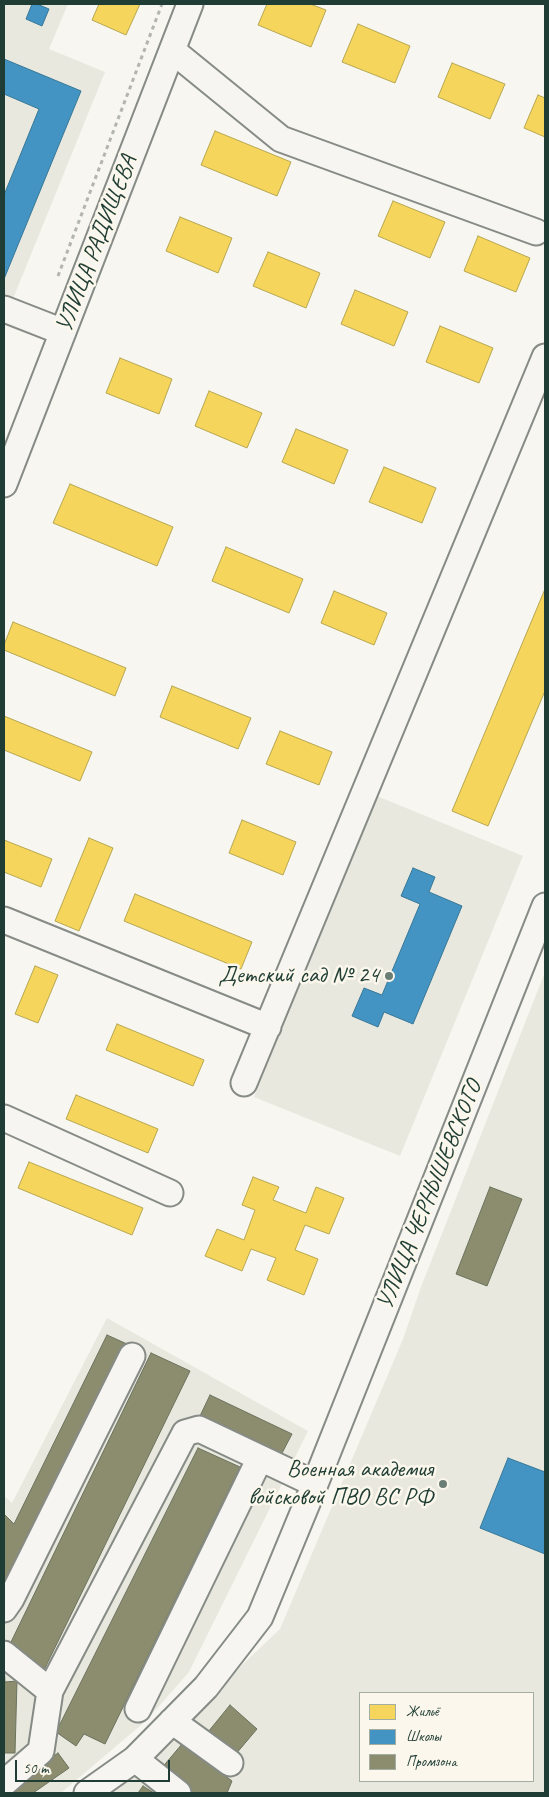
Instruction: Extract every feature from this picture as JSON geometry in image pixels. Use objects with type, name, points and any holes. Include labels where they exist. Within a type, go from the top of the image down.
[{"type":"street","name":"УЛИЦА РАДИЩЕВА","points":[[4,484],[190,4]]},
{"type":"street","points":[[173,51],[281,139],[536,232]]},
{"type":"street","points":[[4,309],[63,332]]},
{"type":"street","points":[[244,1083],[540,382],[545,357]]},
{"type":"street","name":"УЛИЦА ЧЕРНЫШЕВСКОГО","points":[[87,1793],[135,1759],[206,1688],[260,1617],[315,1484],[545,906]]},
{"type":"street","points":[[4,920],[268,1027]]},
{"type":"street","points":[[4,1118],[170,1194]]},
{"type":"street","points":[[4,1609],[11,1599],[132,1356]]},
{"type":"street","points":[[4,1783],[41,1751],[50,1691],[185,1434],[199,1429],[315,1484]]},
{"type":"street","points":[[138,1709],[260,1458]]},
{"type":"street","points":[[4,1654],[50,1691]]},
{"type":"street","points":[[172,1721],[230,1764]]},
{"type":"street","points":[[135,1759],[178,1793]]},
{"type":"path","points":[[57,278],[162,4]]},
{"type":"shaded area","points":[[4,4],[68,4],[49,49],[105,72],[4,321]]},
{"type":"shaded area","name":"Детский сад № 24","points":[[377,796],[523,856],[400,1156],[254,1097]]},
{"type":"shaded area","name":"Военная академия войсковой ПВО ВС РФ","points":[[545,972],[545,1793],[111,1793],[130,1779],[198,1714],[242,1665],[280,1629],[403,1339],[421,1287]]},
{"type":"shaded area","points":[[107,1318],[308,1431],[189,1672],[147,1720],[61,1793],[4,1793],[4,1496],[12,1503]]},
{"type":"building: Жильё","points":[[99,4],[140,4],[126,35],[92,20]]},
{"type":"building: Жильё","points":[[267,4],[310,4],[326,10],[311,47],[258,25]]},
{"type":"building: Жильё","points":[[358,24],[410,46],[395,83],[342,62]]},
{"type":"building: Жильё","points":[[452,63],[505,84],[490,119],[438,97]]},
{"type":"building: Жильё","points":[[538,95],[545,98],[545,137],[524,128]]},
{"type":"building: Жильё","points":[[215,131],[291,162],[277,196],[201,165]]},
{"type":"building: Жильё","points":[[393,201],[445,222],[430,258],[378,236]]},
{"type":"building: Жильё","points":[[180,217],[232,238],[218,273],[166,251]]},
{"type":"building: Жильё","points":[[478,236],[530,258],[516,292],[464,271]]},
{"type":"building: Жильё","points":[[268,252],[320,273],[306,308],[253,286]]},
{"type":"building: Жильё","points":[[355,290],[408,312],[394,346],[341,324]]},
{"type":"building: Жильё","points":[[440,326],[493,348],[479,383],[426,362]]},
{"type":"building: Жильё","points":[[120,358],[172,379],[159,414],[106,393]]},
{"type":"building: Жильё","points":[[209,391],[262,413],[247,448],[195,426]]},
{"type":"building: Жильё","points":[[296,429],[348,450],[334,484],[282,462]]},
{"type":"building: Жильё","points":[[384,467],[436,488],[422,523],[369,502]]},
{"type":"building: Жильё","points":[[70,484],[173,527],[157,566],[53,523]]},
{"type":"building: Жильё","points":[[226,547],[303,579],[289,613],[212,581]]},
{"type":"building: Жильё","points":[[545,589],[545,691],[488,826],[452,811]]},
{"type":"building: Жильё","points":[[334,591],[387,613],[374,645],[321,623]]},
{"type":"building: Жильё","points":[[13,622],[126,668],[115,696],[4,650],[4,645]]},
{"type":"building: Жильё","points":[[172,686],[251,718],[238,749],[160,717]]},
{"type":"building: Жильё","points":[[4,716],[92,752],[80,781],[4,750]]},
{"type":"building: Жильё","points":[[280,731],[332,752],[319,785],[266,764]]},
{"type":"building: Жильё","points":[[242,820],[296,842],[283,875],[229,853]]},
{"type":"building: Жильё","points":[[89,838],[113,848],[79,931],[55,921]]},
{"type":"building: Жильё","points":[[4,840],[52,859],[41,887],[4,872]]},
{"type":"building: Жильё","points":[[135,894],[252,942],[241,969],[124,921]]},
{"type":"building: Жильё","points":[[35,966],[58,975],[38,1023],[15,1014]]},
{"type":"building: Жильё","points":[[117,1024],[204,1060],[193,1086],[106,1050]]},
{"type":"building: Жильё","points":[[76,1095],[158,1129],[148,1153],[66,1119]]},
{"type":"building: Жильё","points":[[29,1162],[143,1208],[132,1235],[18,1188]]},
{"type":"building: Жильё","points":[[253,1177],[279,1187],[273,1200],[306,1213],[316,1187],[344,1198],[329,1234],[305,1225],[295,1250],[318,1259],[304,1295],[267,1280],[276,1258],[251,1249],[242,1271],[205,1256],[217,1229],[244,1240],[255,1210],[242,1205]]},
{"type":"building: Школы","points":[[32,4],[49,9],[42,26],[26,19]]},
{"type":"building: Школы","points":[[4,59],[81,91],[4,279],[4,195],[39,109],[4,94]]},
{"type":"building: Школы","points":[[413,868],[435,877],[429,892],[462,906],[413,1024],[384,1012],[378,1027],[352,1016],[364,988],[382,995],[420,904],[401,896]]},
{"type":"building: Школы","points":[[508,1458],[545,1472],[545,1554],[480,1528]]},
{"type":"building: Промзона","points":[[490,1187],[522,1199],[487,1286],[456,1274]]},
{"type":"building: Промзона","points":[[107,1335],[127,1344],[4,1592],[4,1514],[14,1524]]},
{"type":"building: Промзона","points":[[151,1353],[190,1371],[44,1670],[11,1642]]},
{"type":"building: Промзона","points":[[210,1395],[292,1434],[281,1455],[200,1416]]},
{"type":"building: Промзона","points":[[198,1448],[240,1467],[105,1744],[84,1734],[76,1746],[56,1732]]},
{"type":"building: Промзона","points":[[4,1664],[5,1682],[17,1681],[15,1753],[4,1753]]},
{"type":"building: Промзона","points":[[230,1705],[257,1729],[235,1755],[208,1732]]},
{"type":"building: Промзона","points":[[182,1744],[232,1781],[227,1793],[190,1793],[160,1770]]},
{"type":"building: Промзона","points":[[58,1753],[69,1768],[33,1793],[4,1793],[4,1792]]},
{"type":"building: Промзона","points":[[143,1786],[154,1793],[138,1793]]},
{"type":"place","name":"Детский сад № 24","points":[[389,976]]},
{"type":"place","name":"Военная академия войсковой ПВО ВС РФ","points":[[443,1484]]}]
